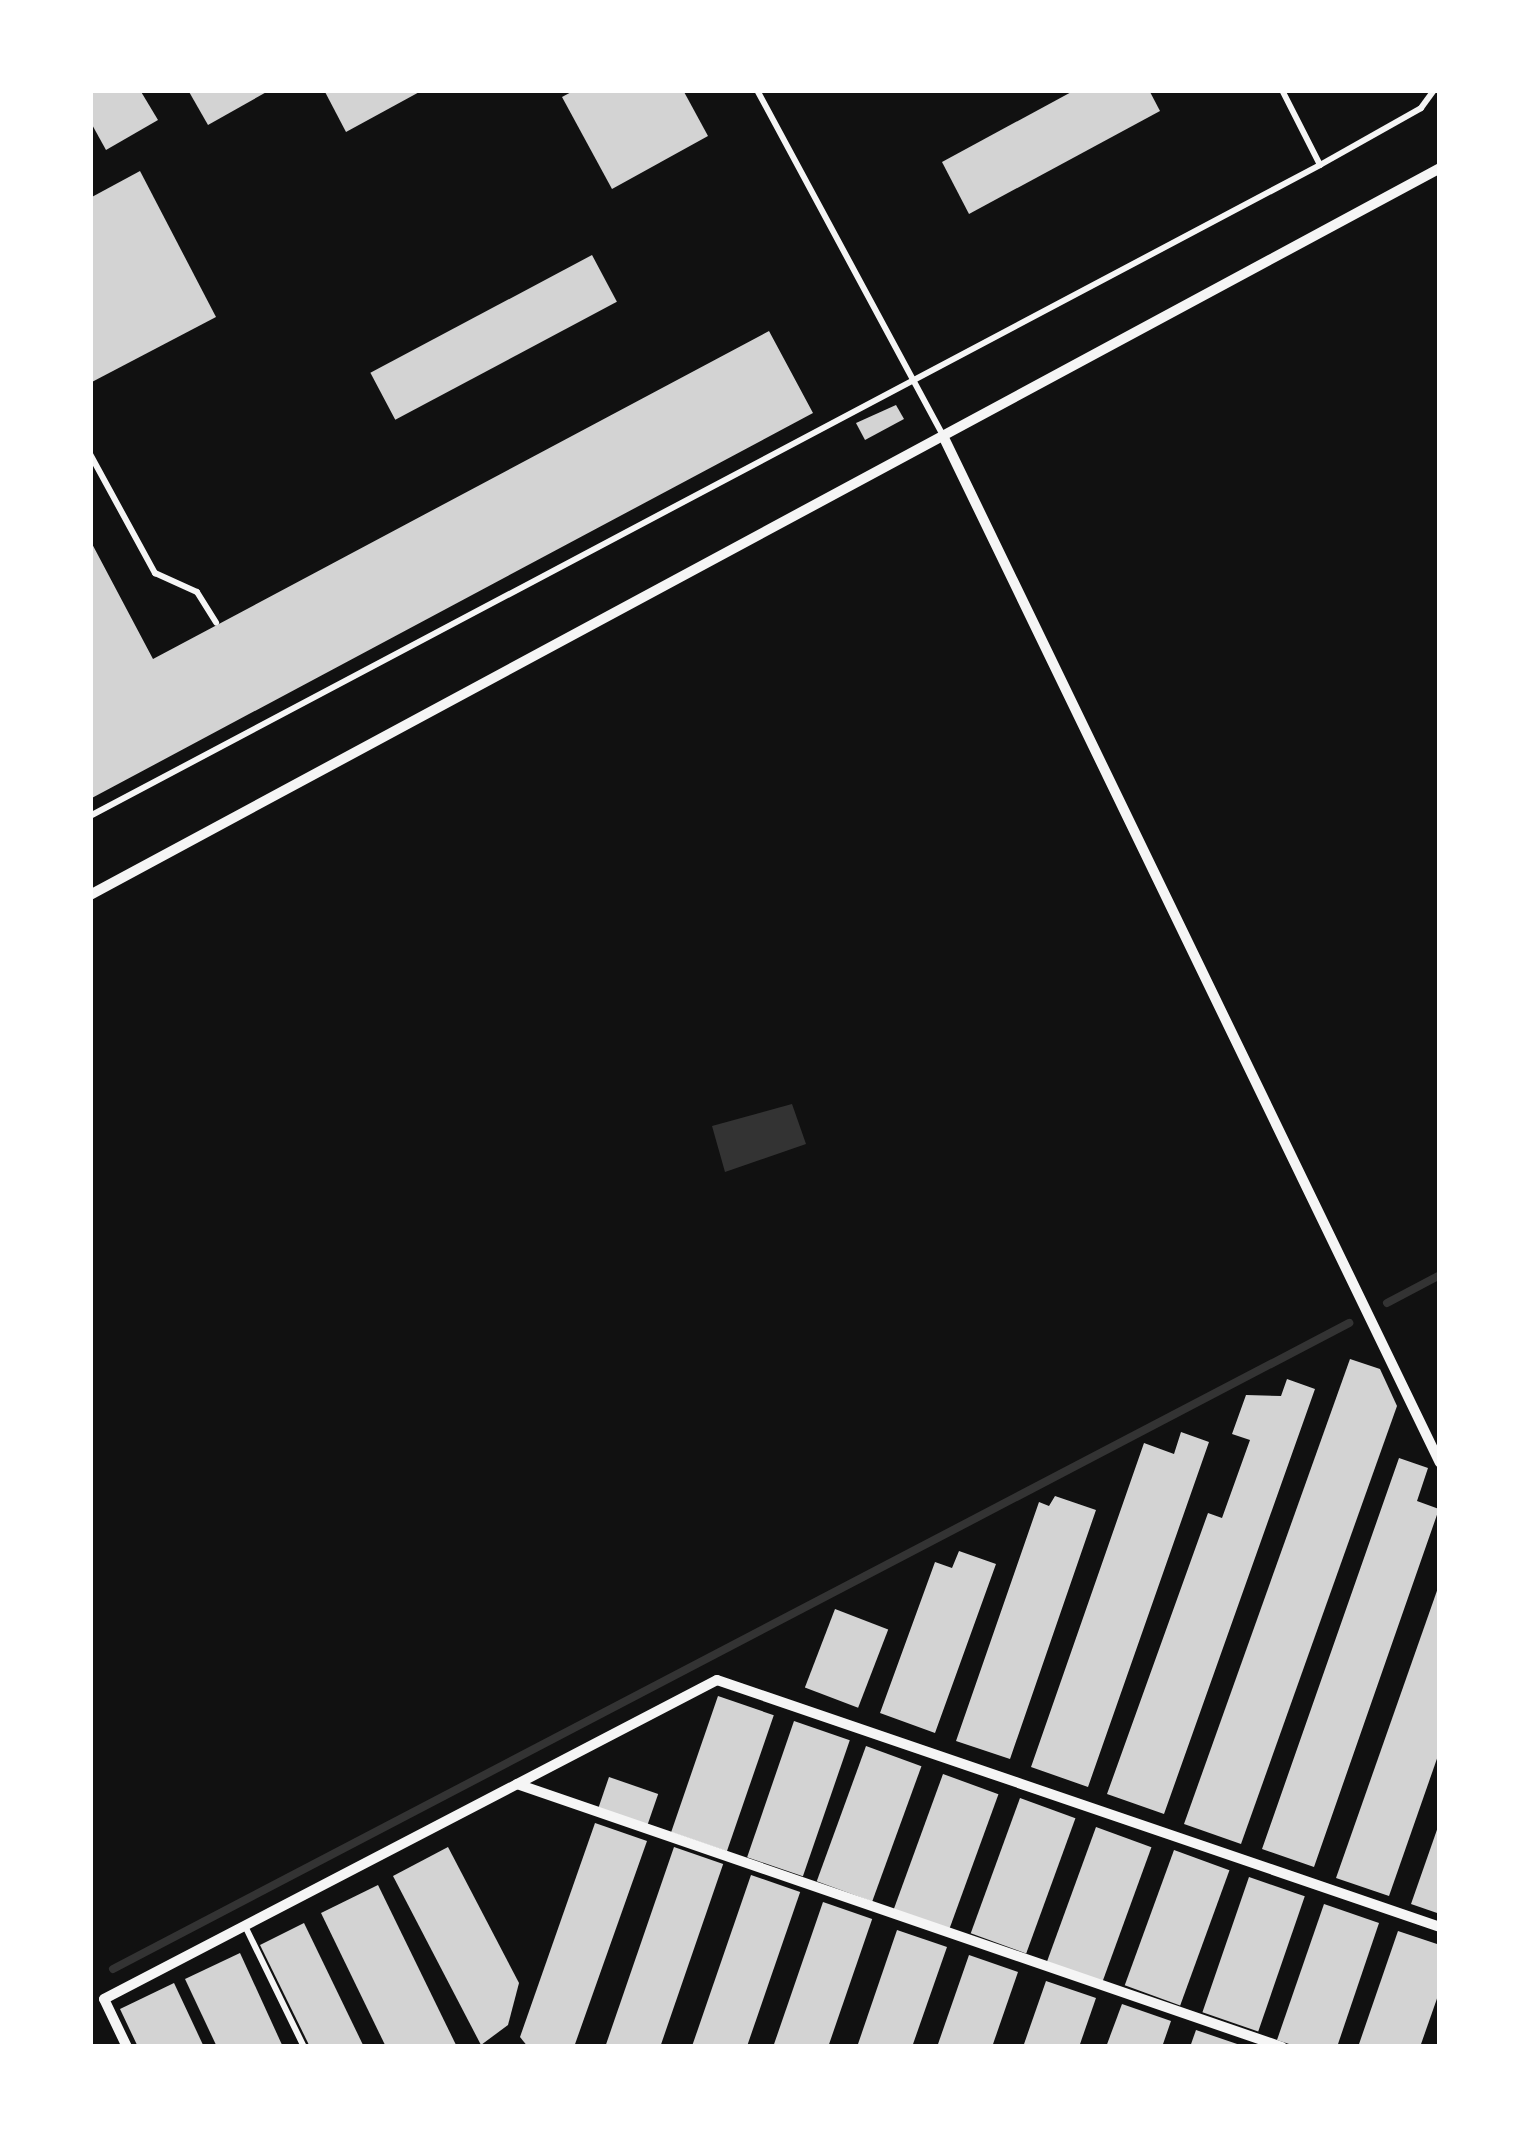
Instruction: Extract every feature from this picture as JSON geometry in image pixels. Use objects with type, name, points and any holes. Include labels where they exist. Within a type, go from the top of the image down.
[{"type":"street","points":[[90,895],[945,440],[1440,168]]},
{"type":"street","points":[[945,440],[1440,1462]]},
{"type":"street","points":[[127,2047],[104,1999],[717,1680],[738,1681],[1440,1927]]},
{"type":"street","points":[[517,1784],[1282,2047]]},
{"type":"lane","points":[[757,90],[945,440]]},
{"type":"lane","points":[[1282,90],[1320,165]]},
{"type":"lane","points":[[90,816],[1320,165],[1421,108],[1434,90]]},
{"type":"lane","points":[[90,454],[155,573],[197,592],[216,622]]},
{"type":"lane","points":[[261,713],[266,723]]},
{"type":"lane","points":[[244,1926],[304,2047]]},
{"type":"shaded area","points":[[792,1104],[806,1144],[725,1172],[712,1126]]},
{"type":"building","points":[[140,90],[158,120],[106,150],[90,121],[90,94]]},
{"type":"building","points":[[188,90],[270,90],[208,125]]},
{"type":"building","points":[[324,90],[423,90],[346,132]]},
{"type":"building","points":[[575,90],[683,90],[708,136],[612,189],[562,97]]},
{"type":"building","points":[[1075,90],[1149,90],[1160,111],[969,214],[942,162]]},
{"type":"building","points":[[140,171],[216,317],[90,383],[90,198]]},
{"type":"building","points":[[592,255],[617,302],[395,420],[370,373]]},
{"type":"building","points":[[769,331],[813,413],[90,799],[90,540],[153,659]]},
{"type":"building","points":[[896,405],[904,419],[865,440],[856,423]]},
{"type":"building","points":[[1350,1359],[1380,1369],[1397,1406],[1241,1844],[1184,1824]]},
{"type":"building","points":[[1287,1379],[1315,1389],[1164,1814],[1107,1794],[1208,1513],[1222,1518],[1250,1440],[1232,1434],[1246,1395],[1281,1396]]},
{"type":"building","points":[[1181,1432],[1209,1442],[1088,1787],[1031,1767],[1144,1443],[1174,1454]]},
{"type":"building","points":[[1399,1458],[1428,1468],[1417,1501],[1439,1509],[1314,1867],[1262,1849]]},
{"type":"building","points":[[1055,1496],[1096,1510],[1010,1759],[956,1741],[1039,1502],[1049,1506]]},
{"type":"building","points":[[959,1551],[996,1564],[935,1733],[880,1713],[935,1562],[952,1568]]},
{"type":"building","points":[[1439,1585],[1440,1750],[1389,1896],[1336,1878]]},
{"type":"building","points":[[835,1609],[888,1629],[858,1708],[805,1687]]},
{"type":"building","points":[[718,1696],[774,1715],[727,1851],[671,1832]]},
{"type":"building","points":[[794,1721],[850,1740],[803,1876],[747,1857]]},
{"type":"building","points":[[866,1746],[921,1766],[872,1901],[817,1881]]},
{"type":"building","points":[[943,1774],[998,1794],[949,1929],[894,1909]]},
{"type":"building","points":[[609,1777],[658,1794],[647,1826],[598,1809]]},
{"type":"building","points":[[1020,1798],[1075,1818],[1026,1953],[971,1933]]},
{"type":"building","points":[[595,1823],[647,1841],[574,2047],[528,2047],[520,2037]]},
{"type":"building","points":[[1440,1824],[1440,1914],[1411,1904]]},
{"type":"building","points":[[1096,1827],[1151,1847],[1102,1982],[1047,1962]]},
{"type":"building","points":[[448,1847],[519,1983],[508,2025],[481,2045],[393,1876]]},
{"type":"building","points":[[674,1847],[723,1864],[660,2047],[605,2047]]},
{"type":"building","points":[[1174,1850],[1229,1870],[1180,2005],[1125,1985]]},
{"type":"building","points":[[751,1875],[800,1892],[747,2047],[692,2047]]},
{"type":"building","points":[[1249,1877],[1305,1896],[1258,2031],[1202,2012]]},
{"type":"building","points":[[378,1885],[457,2047],[386,2047],[321,1913]]},
{"type":"building","points":[[823,1902],[872,1919],[828,2047],[773,2047]]},
{"type":"building","points":[[1324,1904],[1379,1923],[1337,2047],[1298,2047],[1277,2040]]},
{"type":"building","points":[[304,1923],[364,2047],[310,2047],[260,1945]]},
{"type":"building","points":[[897,1930],[947,1947],[912,2047],[857,2047]]},
{"type":"building","points":[[1398,1931],[1440,1945],[1440,1990],[1420,2047],[1358,2047]]},
{"type":"building","points":[[240,1953],[283,2047],[217,2047],[185,1979]]},
{"type":"building","points":[[969,1955],[1018,1972],[992,2047],[937,2047]]},
{"type":"building","points":[[1046,1981],[1096,1998],[1079,2047],[1023,2047]]},
{"type":"building","points":[[174,1983],[204,2047],[138,2047],[120,2009]]},
{"type":"building","points":[[1122,2004],[1171,2021],[1162,2047],[1106,2047]]},
{"type":"building","points":[[1196,2030],[1243,2046],[1243,2047],[1190,2047]]},
{"type":"waterway","points":[[1387,1303],[1440,1275]]},
{"type":"waterway","points":[[113,1969],[1349,1323]]}]
